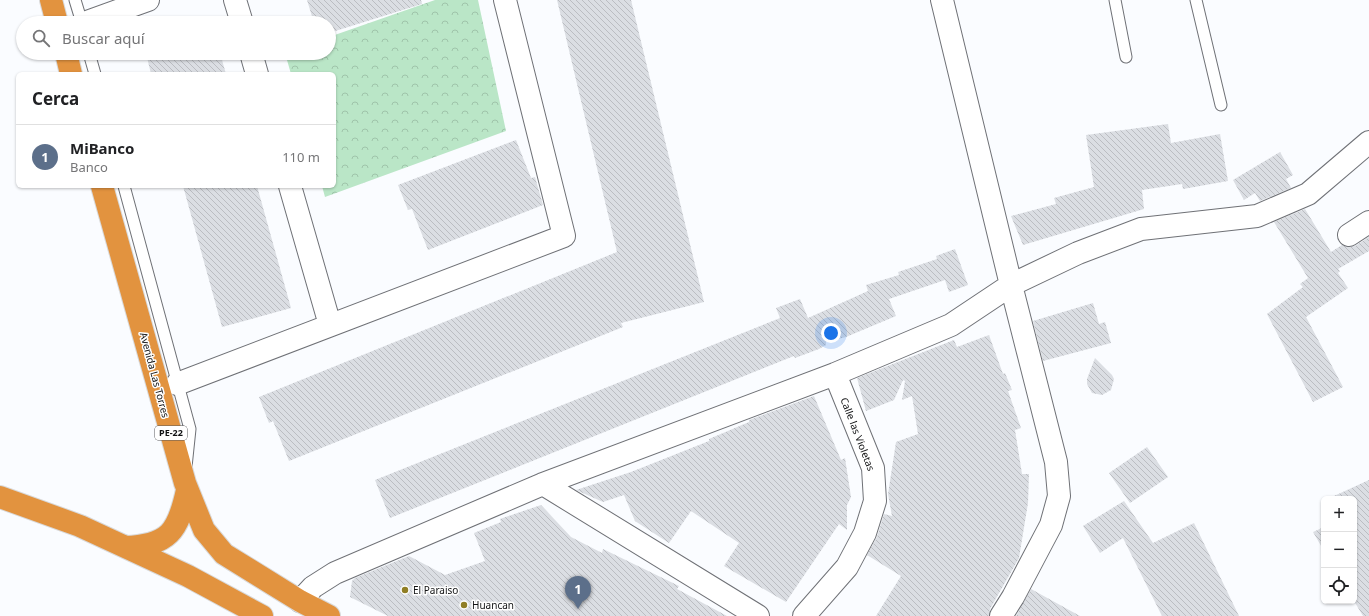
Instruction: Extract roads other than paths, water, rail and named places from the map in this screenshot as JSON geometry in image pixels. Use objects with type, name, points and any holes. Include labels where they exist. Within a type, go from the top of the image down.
[{"type":"highway","points":[[51,0],[55,16]]},
{"type":"highway","points":[[68,60],[71,72]]},
{"type":"highway","name":"Avenida Las Torres","points":[[103,188],[186,487],[204,530],[224,554],[300,601],[328,616]]},
{"type":"highway","points":[[125,547],[144,546],[161,542],[179,521],[186,487]]},
{"type":"highway","points":[[0,498],[80,526],[188,576],[262,616]]},
{"type":"street","points":[[103,16],[148,0]]},
{"type":"street","points":[[235,0],[240,16]]},
{"type":"street","points":[[177,384],[564,236],[505,0]]},
{"type":"street","points":[[942,0],[1011,285],[1056,462],[1059,496],[1051,525],[1013,597],[1001,616]]},
{"type":"street","points":[[253,60],[256,72]]},
{"type":"street","points":[[300,601],[313,587],[335,573],[543,484],[835,374],[951,325],[1011,285],[1078,253],[1141,229],[1257,216],[1308,194],[1369,142]]},
{"type":"street","points":[[291,188],[330,325]]},
{"type":"street","points":[[1349,235],[1369,222]]},
{"type":"street","name":"Calle las Violetas","points":[[804,616],[846,566],[864,533],[875,502],[873,468],[835,374]]},
{"type":"street","points":[[543,484],[758,616]]},
{"type":"lane","points":[[76,0],[81,16]]},
{"type":"lane","points":[[1115,0],[1126,58]]},
{"type":"lane","points":[[1196,0],[1221,105]]},
{"type":"lane","points":[[91,60],[94,72]]},
{"type":"lane","points":[[125,188],[190,429],[186,487]]},
{"type":"place","name":"El Paraiso","points":[[405,590]]},
{"type":"place","name":"Huancan","points":[[464,605]]},
{"type":"place","name":"MiBanco","points":[[578,609]]}]
